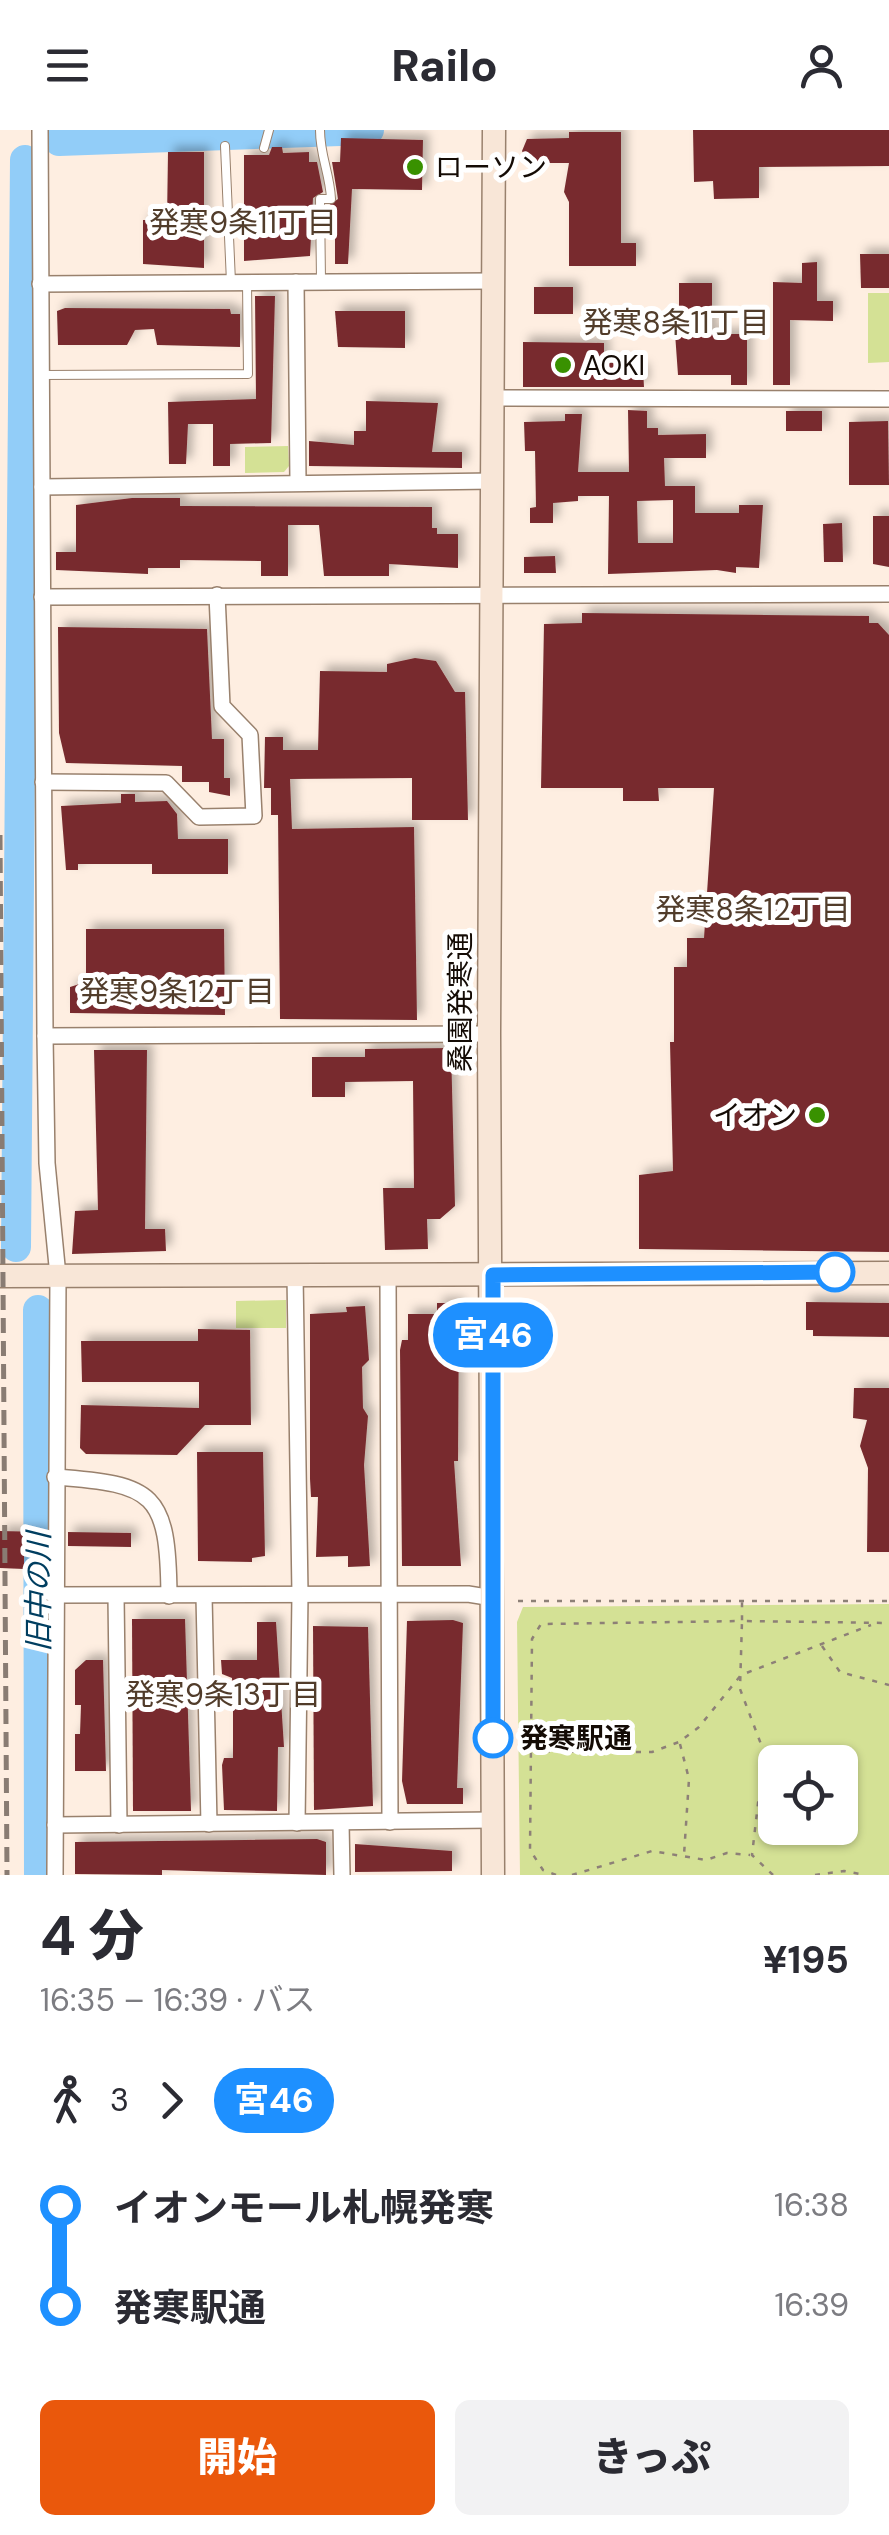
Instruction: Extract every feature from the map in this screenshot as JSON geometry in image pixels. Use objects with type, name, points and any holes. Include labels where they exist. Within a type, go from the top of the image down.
[{"type":"street","points":[[40,130],[45,1036],[47,1163],[58,1276],[56,1875]]},
{"type":"street","name":"桑園発寒通","points":[[493,1875],[493,1275],[488,1034],[494,133]]},
{"type":"street","points":[[40,284],[494,281]]},
{"type":"street","points":[[296,282],[298,482]]},
{"type":"street","points":[[494,398],[889,400]]},
{"type":"street","points":[[42,486],[494,482]]},
{"type":"street","points":[[42,597],[889,594]]},
{"type":"street","points":[[44,782],[166,783],[198,817],[254,816],[250,735],[222,706],[218,595]]},
{"type":"street","points":[[45,1036],[488,1034]]},
{"type":"street","points":[[0,1276],[388,1277],[682,1270],[889,1273]]},
{"type":"street","points":[[295,1275],[300,1594],[297,1823]]},
{"type":"street","points":[[388,1277],[390,1822]]},
{"type":"street","points":[[55,1477],[114,1481],[136,1487],[154,1504],[168,1542],[168,1596]]},
{"type":"street","points":[[54,1595],[390,1594],[493,1598]]},
{"type":"street","points":[[116,1596],[119,1824]]},
{"type":"street","points":[[204,1596],[208,1824]]},
{"type":"street","points":[[55,1825],[493,1820]]},
{"type":"street","points":[[341,1822],[342,1875]]},
{"type":"lane","points":[[320,133],[320,159],[330,173],[331,199],[320,200],[321,282]]},
{"type":"lane","points":[[41,375],[248,374],[224,146]]},
{"type":"path","points":[[518,1601],[889,1601]]},
{"type":"path","points":[[742,1601],[740,1689],[764,1752],[752,1855]]},
{"type":"path","points":[[518,1751],[652,1752],[679,1742],[699,1727],[740,1675],[876,1623]]},
{"type":"path","points":[[556,1875],[542,1870],[530,1850],[532,1639],[541,1624],[889,1623]]},
{"type":"path","points":[[821,1644],[840,1672],[889,1684]]},
{"type":"path","points":[[679,1742],[688,1779],[684,1856]]},
{"type":"path","points":[[572,1875],[652,1851],[706,1860],[727,1853],[752,1855],[773,1875]]},
{"type":"path","points":[[815,1875],[844,1871],[864,1875]]},
{"type":"green space","points":[[868,293],[889,293],[889,362],[868,363]]},
{"type":"green space","points":[[288,446],[289,466],[284,472],[245,473],[245,447]]},
{"type":"green space","points":[[286,1300],[286,1328],[236,1328],[236,1301]]},
{"type":"green space","points":[[889,1604],[889,1875],[520,1875],[517,1622],[523,1607]]},
{"type":"building","points":[[693,130],[889,130],[889,166],[759,167],[759,198],[714,199],[713,181],[694,182]]},
{"type":"building","points":[[569,132],[621,132],[621,243],[636,243],[636,266],[569,266],[569,202],[564,192],[569,163],[528,163],[522,151],[527,139],[569,138]]},
{"type":"building","points":[[341,138],[423,140],[422,190],[352,189],[348,264],[335,264],[335,237],[328,237],[328,206],[338,199],[332,162],[340,162]]},
{"type":"building","points":[[272,147],[282,147],[283,153],[309,152],[309,162],[317,162],[323,192],[313,198],[310,256],[244,261],[244,155],[269,155]]},
{"type":"building","points":[[168,152],[204,152],[204,268],[143,264],[143,220],[167,220]]},
{"type":"building","points":[[860,254],[889,254],[889,288],[861,288]]},
{"type":"building","points":[[817,262],[817,301],[833,301],[833,321],[790,320],[790,385],[773,385],[773,282],[802,283],[802,263]]},
{"type":"building","points":[[679,283],[712,283],[712,334],[747,334],[747,385],[731,385],[731,375],[678,375],[675,333],[679,334]]},
{"type":"building","points":[[534,287],[573,287],[573,314],[534,314]]},
{"type":"building","points":[[255,296],[275,296],[271,443],[230,444],[230,466],[213,466],[213,424],[188,424],[186,464],[169,464],[168,402],[256,399]]},
{"type":"building","points":[[230,309],[231,314],[240,314],[240,347],[157,345],[154,329],[135,330],[127,345],[58,345],[57,311]]},
{"type":"building","points":[[335,311],[405,311],[405,348],[338,347]]},
{"type":"building","name":"AOKI","points":[[523,342],[604,343],[604,363],[631,363],[631,369],[643,369],[644,387],[523,387]]},
{"type":"building","points":[[366,401],[438,403],[432,452],[462,452],[462,468],[309,466],[309,441],[354,445],[354,431],[366,431]]},
{"type":"building","points":[[628,410],[647,411],[647,428],[658,428],[658,435],[706,434],[706,458],[664,458],[665,486],[695,486],[695,513],[739,513],[739,505],[763,505],[759,568],[736,567],[736,573],[717,570],[608,574],[609,496],[578,496],[578,501],[553,503],[553,523],[530,523],[530,508],[536,507],[535,451],[525,451],[524,422],[565,421],[565,414],[582,414],[578,472],[629,472]],"holes":[[[673,500],[673,543],[638,543],[637,501]]]},
{"type":"building","points":[[786,411],[822,411],[822,431],[786,431]]},
{"type":"building","points":[[888,421],[889,485],[849,485],[849,422]]},
{"type":"building","points":[[132,498],[180,498],[180,506],[432,507],[432,528],[437,528],[437,534],[458,534],[458,568],[389,564],[389,576],[324,576],[319,525],[288,525],[288,576],[261,576],[261,561],[180,560],[180,568],[148,568],[148,574],[56,570],[56,552],[76,552],[76,505]]},
{"type":"building","points":[[873,516],[889,516],[889,567],[873,564]]},
{"type":"building","points":[[842,523],[843,562],[824,562],[823,524]]},
{"type":"building","points":[[555,556],[556,573],[524,573],[524,557]]},
{"type":"building","points":[[582,613],[869,616],[869,623],[878,623],[889,635],[889,1252],[639,1249],[639,1175],[673,1171],[670,1042],[674,1042],[674,967],[687,967],[687,938],[704,938],[714,788],[658,788],[659,801],[623,801],[623,788],[541,788],[544,624],[582,623]]},
{"type":"building","points":[[58,627],[207,629],[212,739],[224,739],[224,778],[230,778],[230,796],[209,792],[209,782],[182,782],[182,766],[66,763],[59,733]]},
{"type":"building","points":[[415,658],[436,661],[455,692],[465,692],[468,820],[412,820],[412,778],[290,779],[292,829],[414,827],[417,1020],[280,1019],[278,815],[271,815],[271,788],[264,788],[265,737],[283,737],[283,750],[318,750],[320,671],[387,672],[387,664]]},
{"type":"building","points":[[121,794],[135,794],[135,802],[167,801],[177,814],[178,839],[228,839],[228,874],[152,874],[152,864],[78,864],[78,870],[66,870],[61,806],[121,803]]},
{"type":"building","points":[[86,929],[224,929],[225,1015],[70,1013],[70,987],[86,982]]},
{"type":"building","points":[[451,1048],[455,1206],[440,1219],[427,1219],[428,1249],[385,1250],[383,1188],[414,1188],[413,1081],[345,1082],[345,1097],[312,1097],[312,1057],[365,1057],[365,1049]]},
{"type":"building","points":[[94,1050],[147,1050],[145,1229],[165,1229],[166,1251],[72,1254],[75,1211],[98,1210]]},
{"type":"building","points":[[806,1302],[889,1303],[889,1337],[813,1336],[813,1330],[806,1330]]},
{"type":"building","points":[[437,1303],[459,1303],[458,1461],[454,1461],[461,1566],[402,1566],[400,1350],[402,1340],[408,1340],[408,1314],[437,1314]]},
{"type":"building","points":[[365,1306],[369,1360],[362,1367],[363,1408],[368,1416],[364,1465],[370,1566],[348,1567],[348,1556],[316,1557],[318,1497],[311,1497],[310,1479],[310,1314],[347,1312],[346,1307]]},
{"type":"building","points":[[198,1329],[250,1330],[251,1425],[205,1425],[177,1455],[86,1454],[80,1448],[81,1405],[199,1408],[199,1382],[82,1382],[81,1341],[198,1341]]},
{"type":"building","points":[[854,1388],[889,1388],[889,1552],[867,1552],[868,1468],[860,1446],[867,1420],[853,1418]]},
{"type":"building","points":[[197,1452],[263,1452],[265,1556],[252,1558],[252,1562],[198,1561]]},
{"type":"building","points":[[0,1531],[45,1532],[45,1546],[24,1546],[24,1569],[0,1568]]},
{"type":"building","points":[[68,1532],[131,1533],[131,1547],[68,1546]]},
{"type":"building","points":[[132,1619],[185,1619],[191,1811],[133,1811]]},
{"type":"building","points":[[407,1621],[463,1623],[457,1788],[463,1788],[463,1804],[407,1804],[402,1781]]},
{"type":"building","points":[[257,1622],[276,1622],[284,1747],[278,1747],[277,1811],[224,1810],[222,1765],[224,1758],[233,1758],[233,1712],[232,1678],[222,1674],[221,1660],[257,1660]]},
{"type":"building","points":[[313,1626],[368,1627],[373,1806],[314,1810]]},
{"type":"building","points":[[86,1660],[103,1660],[106,1771],[75,1771],[75,1734],[80,1734],[81,1705],[75,1705],[75,1670]]},
{"type":"building","points":[[75,1842],[326,1842],[326,1875],[162,1870],[162,1875],[75,1874]]},
{"type":"building","points":[[355,1844],[452,1851],[452,1871],[355,1872]]},
{"type":"waterway","name":"旧中の川","points":[[59,141],[369,130]]},
{"type":"waterway","name":"旧中の川","points":[[16,1247],[25,160]]},
{"type":"waterway","name":"旧中の川","points":[[38,1310],[39,1875]]},
{"type":"railway","points":[[0,835],[7,1875]]},
{"type":"bus line","name":"宮46","points":[[493,1738],[493,1275],[682,1270],[835,1272]]},
{"type":"place","name":"ローソン","points":[[415,167]]},
{"type":"place","name":"AOKI","points":[[563,365]]},
{"type":"place","name":"イオン","points":[[817,1115]]},
{"type":"place","name":"発寒駅通","points":[[493,1738]]},
{"type":"district","name":"発寒9条11丁目","points":[[243,222]]},
{"type":"district","name":"発寒8条11丁目","points":[[676,322]]},
{"type":"district","name":"発寒8条12丁目","points":[[753,909]]},
{"type":"district","name":"発寒9条12丁目","points":[[177,991]]},
{"type":"district","name":"発寒9条13丁目","points":[[223,1694]]}]
